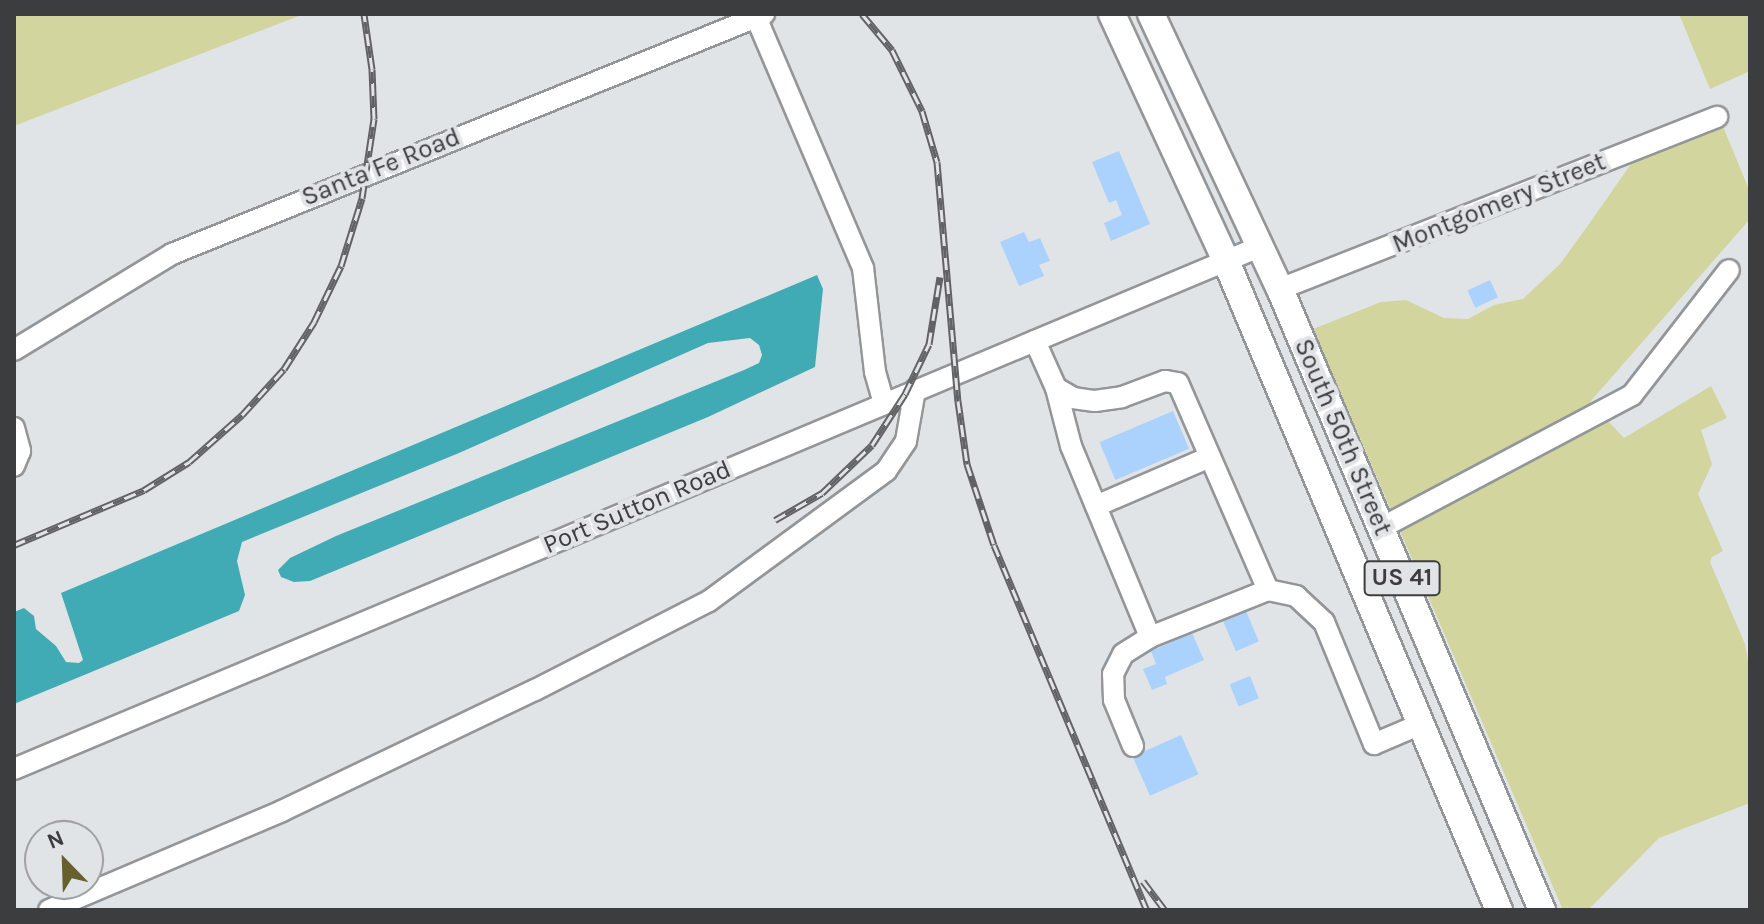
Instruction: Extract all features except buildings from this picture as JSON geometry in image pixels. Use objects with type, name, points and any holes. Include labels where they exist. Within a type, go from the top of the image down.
[{"type":"main road","name":"South 50th Street","points":[[1112,14],[1226,261],[1499,910]]},
{"type":"main road","name":"South 50th Street","points":[[1151,14],[1280,289],[1542,910]]},
{"type":"street","name":"Santa Fe Road","points":[[14,350],[172,254],[760,16]]},
{"type":"street","points":[[760,16],[863,268],[875,372],[884,403]]},
{"type":"street","name":"Montgomery Street","points":[[1280,289],[1717,117]]},
{"type":"street","name":"Port Sutton Road","points":[[14,769],[1261,246]]},
{"type":"street","points":[[1381,528],[1632,395],[1729,270]]},
{"type":"street","points":[[1035,341],[1056,388],[1071,446],[1150,637]]},
{"type":"street","points":[[1056,388],[1073,398],[1095,401],[1122,397],[1165,381],[1175,381],[1181,387],[1268,590]]},
{"type":"street","points":[[49,910],[282,811],[709,601],[886,471],[906,441],[915,390]]},
{"type":"street","points":[[14,428],[20,451],[14,466]]},
{"type":"street","points":[[1096,506],[1210,457]]},
{"type":"street","points":[[1133,746],[1114,700],[1113,674],[1123,654],[1150,637],[1268,590],[1296,596],[1324,622],[1374,744],[1421,724]]},
{"type":"green space","points":[[14,14],[304,14],[14,126]]},
{"type":"green space","points":[[1679,14],[1750,14],[1750,71],[1710,89]]},
{"type":"green space","points":[[1715,107],[1750,192],[1750,219],[1590,402],[1624,438],[1711,386],[1727,418],[1701,430],[1712,464],[1698,494],[1723,551],[1712,557],[1710,562],[1745,644],[1750,673],[1750,803],[1659,838],[1588,910],[1563,910],[1313,329],[1381,302],[1406,300],[1444,318],[1468,319],[1494,305],[1523,299],[1560,264],[1589,224],[1631,164],[1633,142]]},
{"type":"water","points":[[817,275],[823,289],[815,367],[708,417],[310,581],[294,582],[281,577],[278,570],[290,558],[336,536],[744,370],[759,363],[762,355],[759,345],[750,338],[708,343],[459,453],[242,542],[237,561],[245,595],[239,611],[14,704],[14,612],[24,608],[34,616],[36,629],[56,646],[66,662],[79,663],[83,660],[61,593]]},
{"type":"railway","points":[[14,545],[144,490],[189,462],[242,415],[284,369],[314,322],[341,266],[362,198],[374,119],[372,69],[364,14]]},
{"type":"railway","points":[[862,14],[892,50],[922,111],[937,162],[958,401],[967,464],[994,545],[1147,910]]},
{"type":"railway","points":[[775,520],[822,493],[872,445],[905,394],[929,344],[940,277]]},
{"type":"railway","points":[[1143,881],[1165,910]]}]
